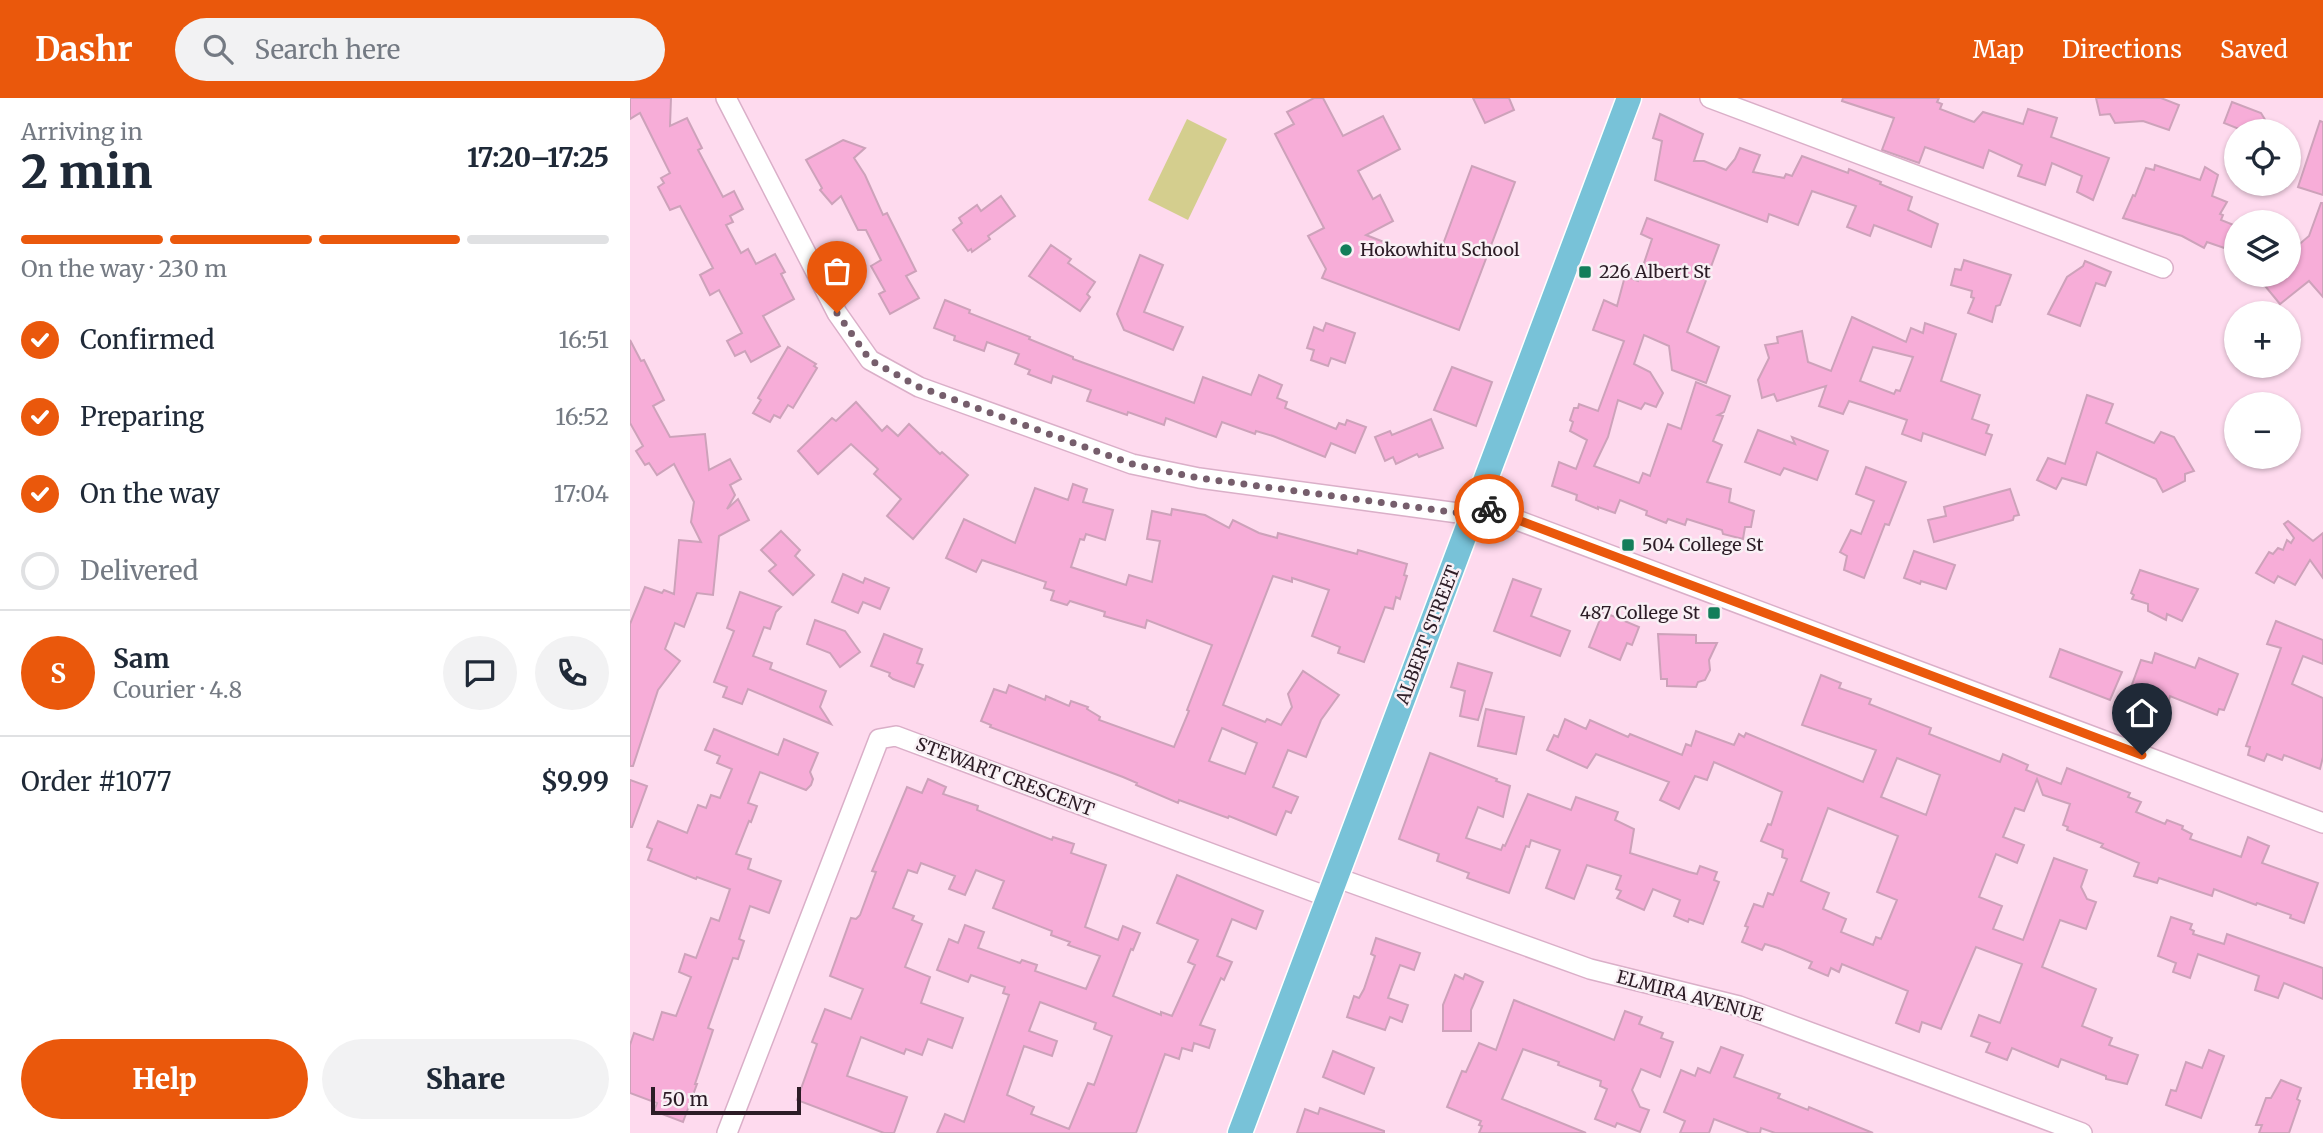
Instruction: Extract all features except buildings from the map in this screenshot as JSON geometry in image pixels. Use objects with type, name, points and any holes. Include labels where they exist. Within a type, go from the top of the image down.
[{"type":"main road","name":"ALBERT STREET","points":[[1240,1133],[1629,98]]},
{"type":"street","points":[[726,98],[837,313],[870,360],[919,387],[1132,464],[1199,478],[1475,510],[2323,823]]},
{"type":"street","points":[[1710,98],[2163,268]]},
{"type":"street","name":"STEWART CRESCENT","points":[[727,1133],[879,739],[896,736],[1332,887]]},
{"type":"street","name":"ELMIRA AVENUE","points":[[1332,887],[1590,969],[1739,1006],[2082,1133]]},
{"type":"shaded area","points":[[1187,119],[1227,139],[1188,220],[1148,200]]},
{"type":"way so far","points":[[837,313],[870,360],[919,387],[1092,452],[1132,464],[1199,478],[1474,515],[1477,505],[1489,509]]},
{"type":"place","name":"Hokowhitu School","points":[[1346,250]]},
{"type":"place","name":"226 Albert St","points":[[1585,272]]},
{"type":"place","name":"504 College St","points":[[1628,545]]},
{"type":"place","name":"487 College St","points":[[1714,613]]},
{"type":"route","points":[[1489,509],[2142,755]]}]
